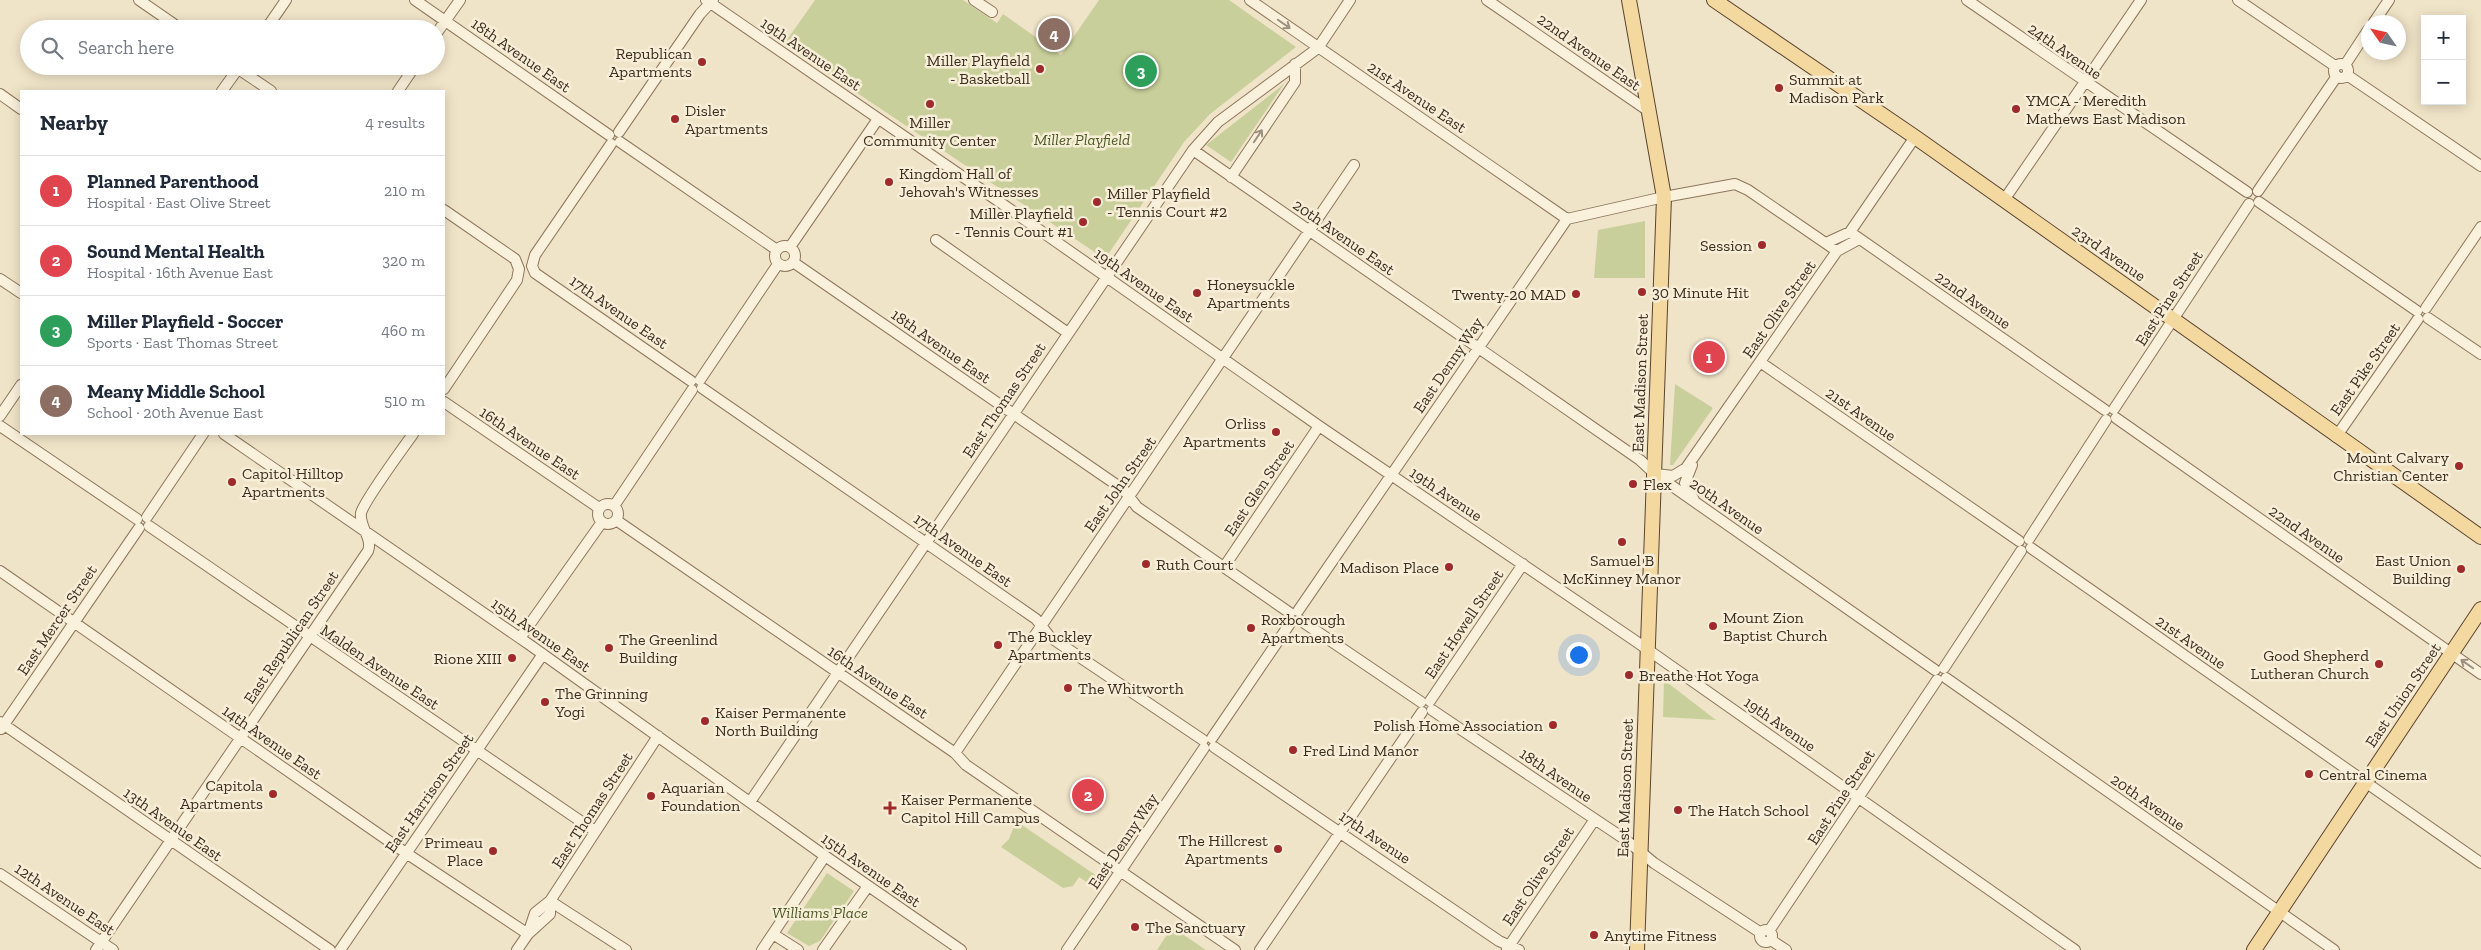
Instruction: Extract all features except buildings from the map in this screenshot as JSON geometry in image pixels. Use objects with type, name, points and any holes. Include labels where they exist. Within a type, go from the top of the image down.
[{"type":"main road","name":"East Madison Street","points":[[1629,0],[1664,197],[1637,950]]},
{"type":"main road","name":"23rd Avenue","points":[[1714,0],[1915,137],[2336,437],[2481,537]]},
{"type":"main road","name":"East Union Street","points":[[2254,950],[2481,609]]},
{"type":"street","points":[[139,0],[168,20]]},
{"type":"street","points":[[272,20],[286,0]]},
{"type":"street","name":"18th Avenue East","points":[[416,0],[777,250]]},
{"type":"street","points":[[446,20],[460,0]]},
{"type":"street","points":[[974,0],[992,12]]},
{"type":"street","name":"21st Avenue East","points":[[1250,0],[1567,218]]},
{"type":"street","points":[[1318,48],[1350,0]]},
{"type":"street","name":"22nd Avenue East","points":[[1488,0],[1650,112]]},
{"type":"street","name":"24th Avenue","points":[[1967,0],[2247,192],[2245,198],[2256,199]]},
{"type":"street","points":[[2004,200],[2141,0]]},
{"type":"street","points":[[2238,0],[2481,166]]},
{"type":"street","points":[[2379,15],[2389,0]]},
{"type":"street","points":[[615,138],[710,1]]},
{"type":"street","name":"19th Avenue East","points":[[710,1],[1392,476]]},
{"type":"street","name":"East Pine Street","points":[[1756,950],[1941,674],[2110,414],[2361,40]]},
{"type":"street","name":"East Thomas Street","points":[[750,802],[1193,150],[1218,122],[1318,48]]},
{"type":"street","points":[[1231,177],[1295,82],[1296,64]]},
{"type":"street","points":[[223,90],[232,75]]},
{"type":"street","points":[[248,75],[270,90]]},
{"type":"street","points":[[399,90],[409,75]]},
{"type":"street","points":[[0,94],[20,108]]},
{"type":"street","points":[[790,247],[878,119]]},
{"type":"street","name":"East Olive Street","points":[[1826,244],[1850,232],[1915,137]]},
{"type":"street","name":"17th Avenue East","points":[[615,138],[536,255],[532,266],[535,273],[1036,619],[1050,637],[1208,743]]},
{"type":"street","name":"20th Avenue East","points":[[1193,150],[1478,348]]},
{"type":"street","name":"East John Street","points":[[955,753],[1224,360],[1354,165]]},
{"type":"street","points":[[1567,218],[1735,184],[1748,190],[1837,251]]},
{"type":"street","points":[[2256,199],[2481,354]]},
{"type":"street","points":[[445,211],[515,259],[519,269],[517,280],[445,389]]},
{"type":"street","name":"East Denny Way","points":[[1067,950],[1567,218]]},
{"type":"street","name":"East Pike Street","points":[[2336,437],[2481,227]]},
{"type":"street","name":"22nd Avenue","points":[[1850,232],[2481,674]]},
{"type":"street","name":"East Olive Street","points":[[1686,478],[1697,456],[1837,251],[1859,239]]},
{"type":"street","points":[[936,240],[1068,332]]},
{"type":"street","points":[[784,245],[790,247],[795,255],[793,262],[785,266],[778,264],[775,258],[777,250],[784,245]]},
{"type":"street","name":"18th Avenue East","points":[[793,262],[1124,490],[1137,507],[1295,616]]},
{"type":"street","points":[[614,506],[778,264]]},
{"type":"street","points":[[0,278],[20,292]]},
{"type":"street","name":"20th Avenue","points":[[1478,348],[1640,460],[1655,474],[2334,950]]},
{"type":"street","name":"21st Avenue","points":[[1760,362],[2481,863]]},
{"type":"street","points":[[0,416],[20,386]]},
{"type":"street","name":"16th Avenue East","points":[[445,403],[599,508]]},
{"type":"street","name":"Malden Avenue East","points":[[0,426],[595,831]]},
{"type":"street","name":"East Glen Street","points":[[1224,567],[1319,426]]},
{"type":"street","name":"East Mercer Street","points":[[1,725],[202,435]]},
{"type":"street","name":"15th Avenue East","points":[[225,435],[543,654],[825,856],[961,950]]},
{"type":"street","name":"East Republican Street","points":[[98,946],[368,551],[369,543],[361,516],[363,508],[412,435]]},
{"type":"street","name":"East Olive Street","points":[[1655,474],[1680,474],[1697,456]]},
{"type":"street","name":"19th Avenue","points":[[1392,476],[1647,650],[2075,950]]},
{"type":"street","points":[[1671,485],[1677,485],[1686,478]]},
{"type":"street","points":[[1686,478],[1685,483],[1695,502]]},
{"type":"street","points":[[606,504],[614,506],[618,513],[616,520],[608,524],[602,522],[598,517],[599,508],[606,504]]},
{"type":"street","name":"16th Avenue East","points":[[616,520],[955,753],[966,765],[1235,950]]},
{"type":"street","points":[[520,638],[602,522]]},
{"type":"street","name":"East Howell Street","points":[[1260,950],[1523,564]]},
{"type":"street","name":"14th Avenue East","points":[[0,571],[240,739],[528,934]]},
{"type":"street","name":"18th Avenue","points":[[1295,616],[1786,950]]},
{"type":"street","name":"East Harrison Street","points":[[340,950],[543,654]]},
{"type":"street","name":"13th Avenue East","points":[[1,725],[330,950]]},
{"type":"street","name":"East Thomas Street","points":[[518,950],[528,934],[550,914],[550,901],[658,736]]},
{"type":"street","name":"17th Avenue","points":[[1208,743],[1512,949]]},
{"type":"street","name":"East Olive Street","points":[[1512,949],[1595,819]]},
{"type":"street","points":[[762,950],[825,856]]},
{"type":"street","name":"12th Avenue East","points":[[0,874],[98,946],[112,950]]},
{"type":"street","points":[[823,950],[868,886]]},
{"type":"street","points":[[550,901],[626,950]]},
{"type":"street","points":[[773,934],[798,950]]},
{"type":"green space","name":"Miller Playfield","points":[[815,0],[963,0],[997,23],[1003,14],[1061,55],[1099,0],[1229,0],[1296,47],[1210,114],[1184,142],[1105,259],[784,44]]},
{"type":"green space","points":[[1284,84],[1231,162],[1206,145]]},
{"type":"green space","points":[[1645,221],[1645,278],[1594,278],[1598,230]]},
{"type":"green space","points":[[1675,384],[1713,408],[1673,465],[1670,465]]},
{"type":"green space","points":[[1664,680],[1716,720],[1663,717]]},
{"type":"green space","points":[[1016,821],[1097,876],[1091,885],[1079,877],[1073,886],[1063,888],[1001,847],[1009,839]]},
{"type":"green space","name":"Williams Place","points":[[827,873],[854,891],[820,941],[809,946],[787,933]]},
{"type":"green space","points":[[1172,927],[1206,950],[1157,950]]},
{"type":"place","name":"Meany Middle School","points":[[1054,34]]},
{"type":"place","name":"Republican Apartments","points":[[702,62]]},
{"type":"place","name":"Miller Playfield - Basketball","points":[[1040,69]]},
{"type":"place","name":"Miller Playfield - Soccer","points":[[1141,71]]},
{"type":"place","name":"Summit at Madison Park","points":[[1779,88]]},
{"type":"place","name":"Miller Community Center","points":[[930,104]]},
{"type":"place","name":"YMCA - Meredith Mathews East Madison","points":[[2016,109]]},
{"type":"place","name":"Disler Apartments","points":[[675,119]]},
{"type":"place","name":"Kingdom Hall of Jehovah's Witnesses","points":[[889,182]]},
{"type":"place","name":"Miller Playfield - Tennis Court #2","points":[[1097,202]]},
{"type":"place","name":"Miller Playfield - Tennis Court #1","points":[[1083,222]]},
{"type":"place","name":"Session","points":[[1762,245]]},
{"type":"place","name":"30 Minute Hit","points":[[1642,292]]},
{"type":"place","name":"Honeysuckle Apartments","points":[[1197,293]]},
{"type":"place","name":"Twenty-20 MAD","points":[[1576,294]]},
{"type":"place","name":"Planned Parenthood","points":[[1709,357]]},
{"type":"place","name":"Orliss Apartments","points":[[1276,432]]},
{"type":"place","name":"Mount Calvary Christian Center","points":[[2459,466]]},
{"type":"place","name":"Capitol Hilltop Apartments","points":[[232,482]]},
{"type":"place","name":"Flex","points":[[1633,484]]},
{"type":"place","name":"Samuel B McKinney Manor","points":[[1622,542]]},
{"type":"place","name":"Ruth Court","points":[[1146,564]]},
{"type":"place","name":"Madison Place","points":[[1449,567]]},
{"type":"place","name":"East Union Building","points":[[2461,569]]},
{"type":"place","name":"Mount Zion Baptist Church","points":[[1713,626]]},
{"type":"place","name":"Roxborough Apartments","points":[[1251,628]]},
{"type":"place","name":"The Buckley Apartments","points":[[998,645]]},
{"type":"place","name":"The Greenlind Building","points":[[609,648]]},
{"type":"place","name":"Rione XIII","points":[[512,658]]},
{"type":"place","name":"Good Shepherd Lutheran Church","points":[[2379,664]]},
{"type":"place","name":"Breathe Hot Yoga","points":[[1629,675]]},
{"type":"place","name":"The Whitworth","points":[[1068,688]]},
{"type":"place","name":"The Grinning Yogi","points":[[545,702]]},
{"type":"place","name":"Kaiser Permanente North Building","points":[[705,721]]},
{"type":"place","name":"Polish Home Association","points":[[1553,725]]},
{"type":"place","name":"Fred Lind Manor","points":[[1293,750]]},
{"type":"place","name":"Central Cinema","points":[[2309,774]]},
{"type":"place","name":"Capitola Apartments","points":[[273,794]]},
{"type":"place","name":"Sound Mental Health","points":[[1088,795]]},
{"type":"place","name":"Aquarian Foundation","points":[[651,796]]},
{"type":"place","name":"Kaiser Permanente Capitol Hill Campus","points":[[890,808]]},
{"type":"place","name":"The Hatch School","points":[[1678,810]]},
{"type":"place","name":"The Hillcrest Apartments","points":[[1278,849]]},
{"type":"place","name":"Primeau Place","points":[[493,851]]},
{"type":"place","name":"The Sanctuary","points":[[1135,927]]},
{"type":"place","name":"Anytime Fitness","points":[[1594,935]]}]
